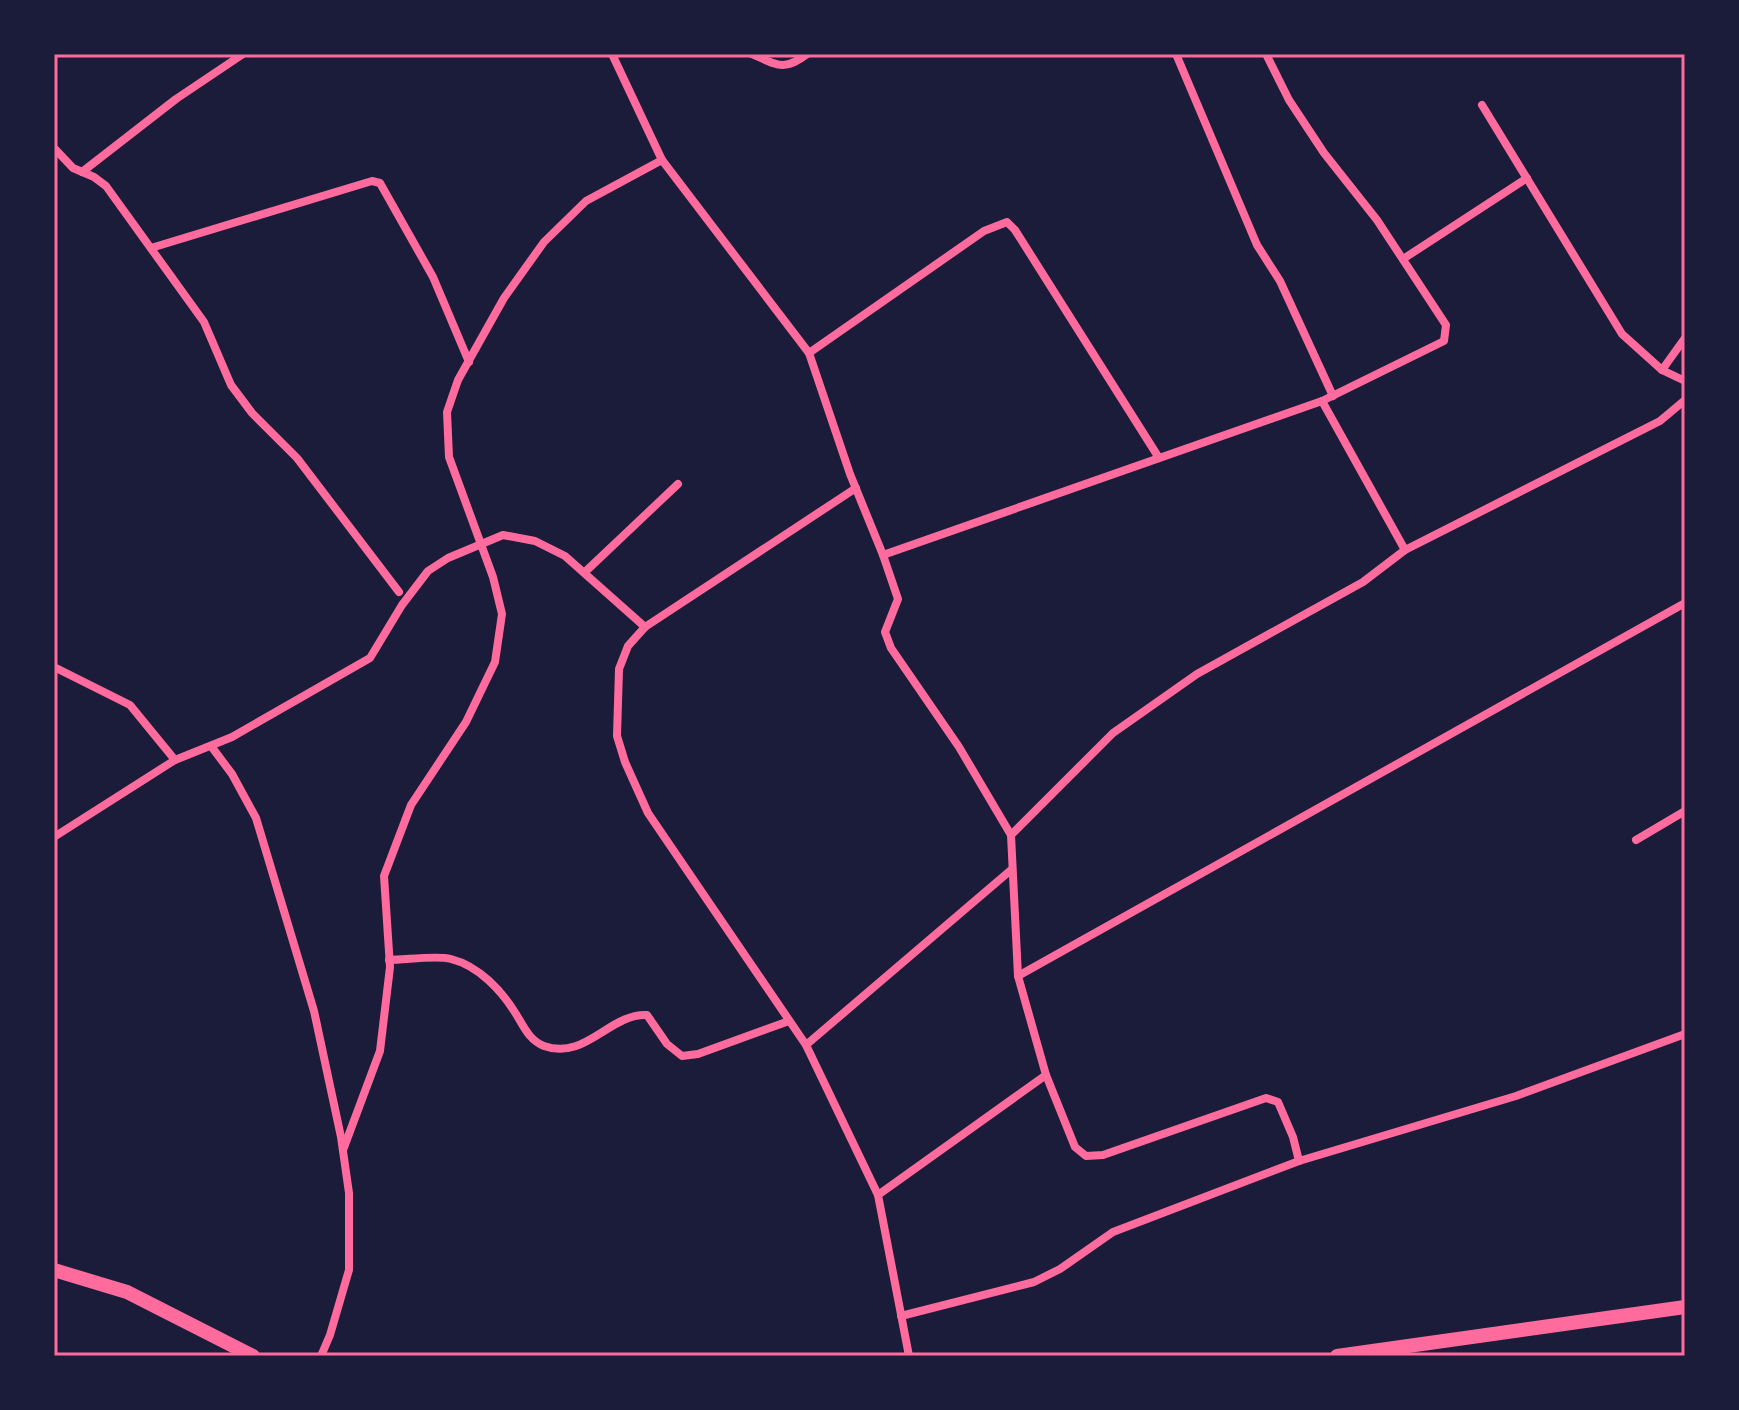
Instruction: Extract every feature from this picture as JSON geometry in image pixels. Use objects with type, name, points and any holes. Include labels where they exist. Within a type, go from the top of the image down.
[{"type":"street","points":[[82,172],[176,99],[243,54]]},
{"type":"street","points":[[612,54],[662,160],[809,353],[898,599],[885,632],[891,648],[959,747],[1011,835],[1018,976],[1046,1075],[1075,1147],[1086,1156],[1103,1155],[1266,1098],[1278,1102],[1299,1161]]},
{"type":"street","points":[[752,54],[785,67],[793,66],[807,54]]},
{"type":"street","points":[[1176,54],[1257,245],[1280,281],[1333,396]]},
{"type":"street","points":[[883,555],[1322,401],[1444,341],[1446,325],[1377,220],[1324,153],[1289,100],[1266,54]]},
{"type":"street","points":[[1482,105],[1622,334],[1662,370],[1685,381]]},
{"type":"street","points":[[54,148],[73,168],[106,186],[204,322],[231,385],[252,413],[297,458],[399,592]]},
{"type":"street","points":[[343,1150],[380,1051],[389,960],[384,876],[411,805],[466,722],[495,662],[502,614],[493,577],[449,457],[447,412],[458,380],[504,298],[544,242],[586,201],[662,160]]},
{"type":"street","points":[[1403,259],[1527,178]]},
{"type":"street","points":[[151,248],[372,181],[380,183],[433,277],[469,362]]},
{"type":"street","points":[[809,353],[984,231],[1007,222],[1159,458]]},
{"type":"street","points":[[1662,370],[1685,338]]},
{"type":"street","points":[[1011,835],[1113,733],[1197,674],[1363,582],[1405,550],[1660,421],[1685,400]]},
{"type":"street","points":[[1322,401],[1405,550]]},
{"type":"street","points":[[585,572],[678,484]]},
{"type":"street","points":[[856,488],[645,627],[628,646],[619,669],[617,736],[648,813],[806,1045],[878,1195],[909,1356]]},
{"type":"street","points":[[54,837],[175,760],[232,737],[370,658],[402,605],[428,571],[448,558],[503,535],[535,541],[565,556],[645,627]]},
{"type":"street","points":[[1018,976],[1685,603]]},
{"type":"street","points":[[54,667],[130,705],[175,760]]},
{"type":"street","points":[[211,746],[232,774],[256,818],[314,1011],[343,1150],[349,1193],[349,1270],[321,1356]]},
{"type":"street","points":[[1636,840],[1685,811]]},
{"type":"street","points":[[806,1045],[1011,870]]},
{"type":"street","points":[[389,960],[451,959],[473,970],[508,1000],[528,1035],[543,1045],[562,1049],[584,1044],[635,1014],[647,1015],[667,1044],[682,1056],[698,1054],[789,1021]]},
{"type":"street","points":[[901,1316],[1034,1282],[1060,1269],[1113,1232],[1299,1161],[1516,1096],[1685,1034]]},
{"type":"street","points":[[878,1195],[1046,1075]]},
{"type":"street","points":[[54,1270],[127,1292],[253,1356]]},
{"type":"street","points":[[1337,1356],[1685,1307]]}]
